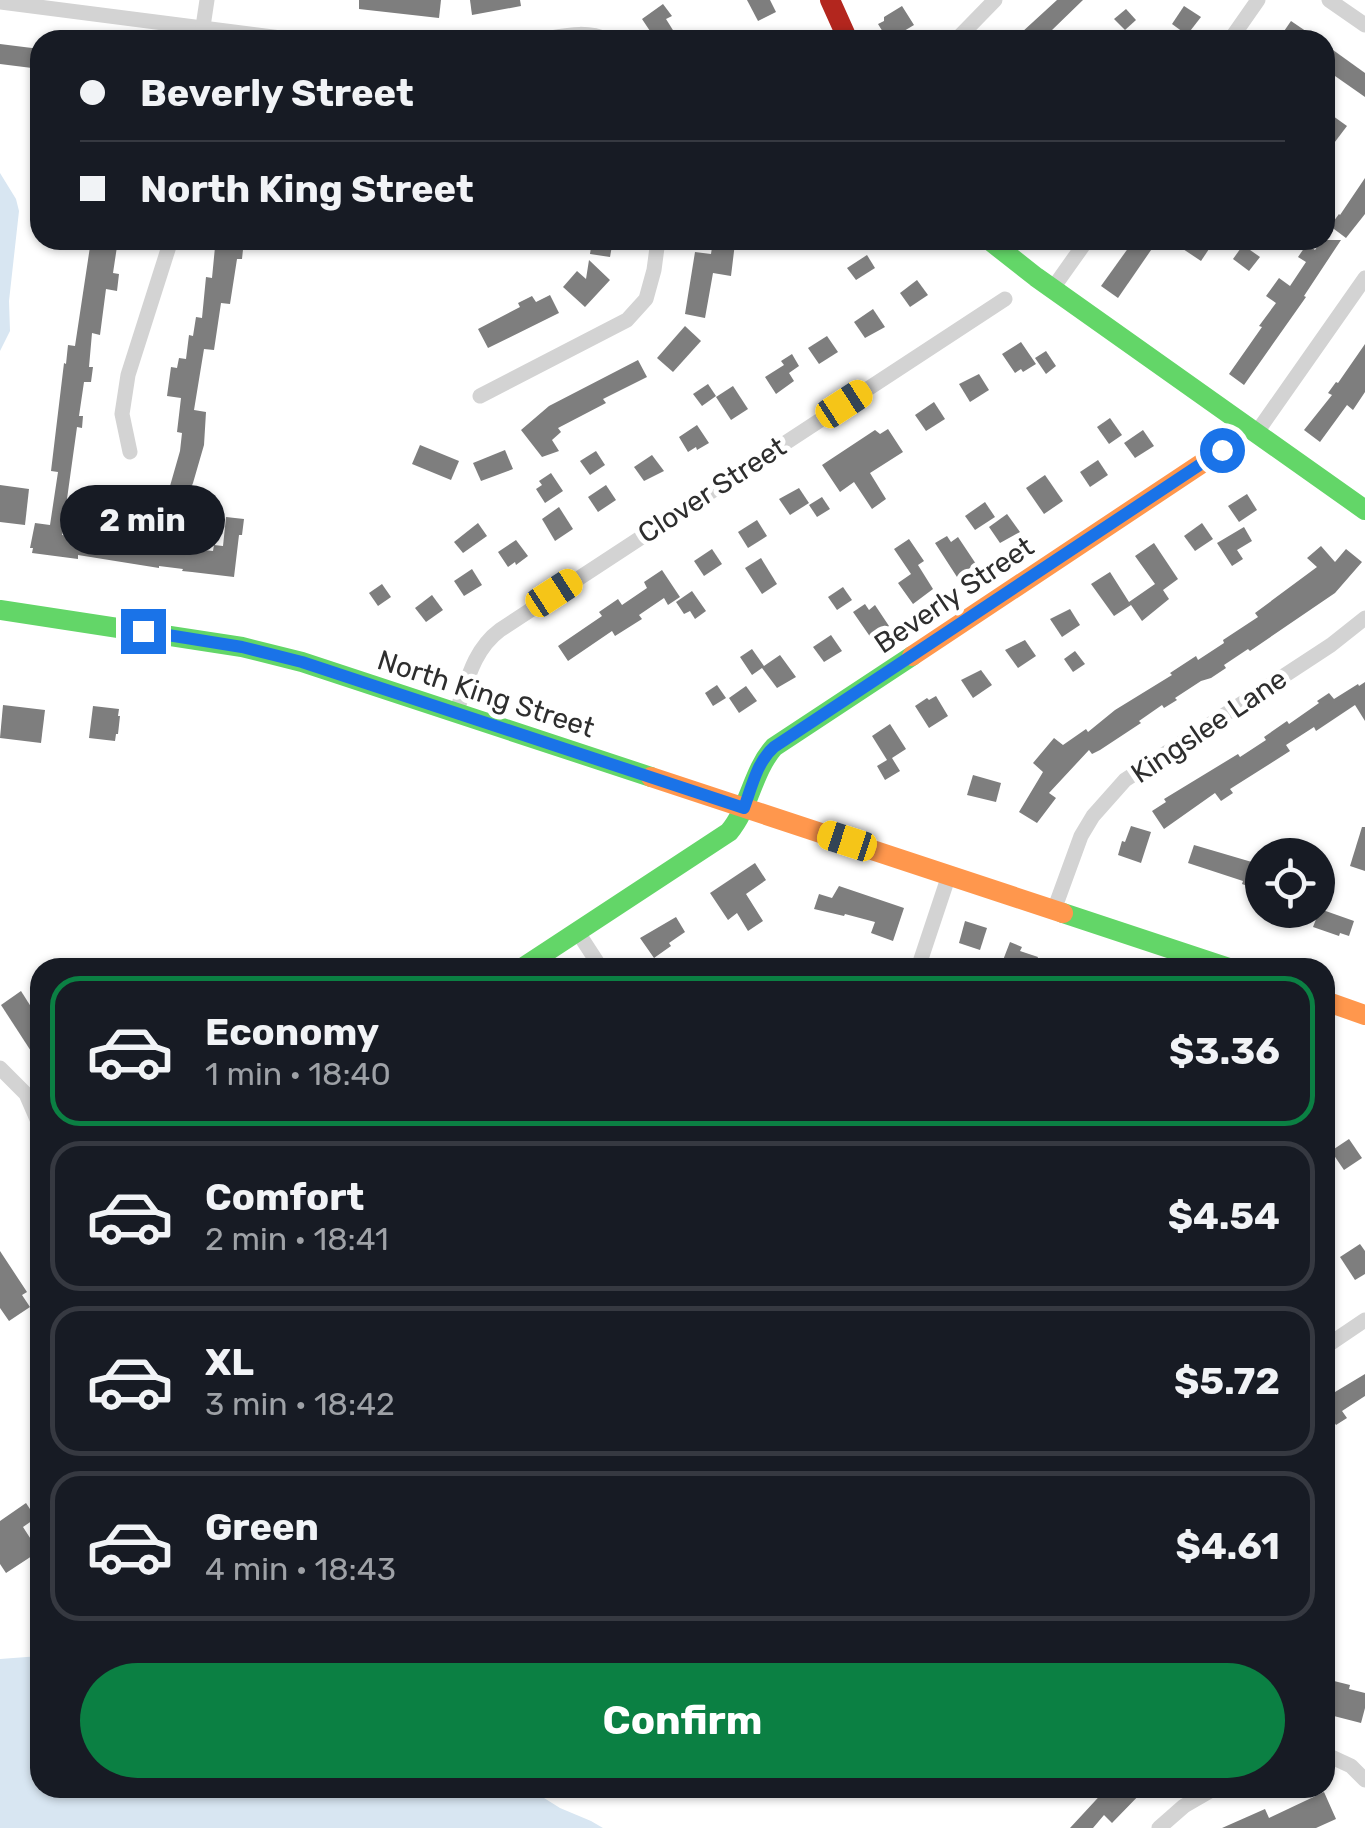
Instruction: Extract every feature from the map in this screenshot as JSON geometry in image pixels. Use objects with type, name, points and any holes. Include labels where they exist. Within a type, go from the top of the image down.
[{"type":"street","points":[[203,30],[207,0]]},
{"type":"street","points":[[830,0],[844,30]]},
{"type":"street","points":[[966,30],[996,0]]},
{"type":"street","points":[[1237,30],[1258,0]]},
{"type":"street","points":[[1329,0],[1365,25]]},
{"type":"street","points":[[0,2],[171,30]]},
{"type":"street","points":[[130,452],[122,414],[128,375],[167,250]]},
{"type":"street","points":[[480,396],[627,320],[646,299],[657,250]]},
{"type":"street","points":[[1002,250],[1365,510]]},
{"type":"street","points":[[1053,288],[1080,250]]},
{"type":"street","points":[[1257,432],[1365,278]]},
{"type":"street","name":"Clover Street","points":[[456,713],[478,654],[500,630],[1005,299]]},
{"type":"street","name":"Beverly Street","points":[[744,808],[759,767],[774,747],[1222,450]]},
{"type":"street","name":"North King Street","points":[[0,610],[262,651],[1198,958]]},
{"type":"street","name":"Kingslee Lane","points":[[1054,910],[1082,836],[1093,816],[1124,780],[1332,645],[1365,618]]},
{"type":"street","points":[[537,958],[729,832],[744,808]]},
{"type":"street","points":[[921,958],[949,875]]},
{"type":"street","points":[[577,931],[595,958]]},
{"type":"street","points":[[1335,1006],[1365,1014]]},
{"type":"street","points":[[0,1068],[30,1103]]},
{"type":"street","points":[[1335,1340],[1365,1320]]},
{"type":"street","points":[[1335,1759],[1365,1780]]},
{"type":"street","points":[[1159,1828],[1197,1798]]},
{"type":"shaded area","points":[[0,173],[19,211],[9,301],[10,331],[0,351]]},
{"type":"shaded area","points":[[30,1657],[30,1798],[544,1798],[603,1828],[0,1828],[0,1659]]},
{"type":"building","points":[[359,0],[441,0],[439,18],[359,9]]},
{"type":"building","points":[[470,0],[520,0],[521,6],[472,15]]},
{"type":"building","points":[[747,0],[770,0],[776,12],[758,21]]},
{"type":"building","points":[[1057,0],[1083,0],[1052,30],[1024,30]]},
{"type":"building","points":[[663,4],[672,16],[666,19],[673,30],[649,30],[642,19]]},
{"type":"building","points":[[902,6],[914,25],[906,30],[882,30],[878,24]]},
{"type":"building","points":[[1184,6],[1201,17],[1191,30],[1180,30],[1172,24]]},
{"type":"building","points":[[1126,9],[1136,20],[1125,30],[1114,19]]},
{"type":"building","points":[[1291,21],[1304,30],[1285,30]]},
{"type":"building","points":[[0,44],[30,48],[30,68],[0,64]]},
{"type":"building","points":[[1335,51],[1365,73],[1365,97],[1335,76]]},
{"type":"building","points":[[1335,117],[1347,126],[1335,142]]},
{"type":"building","points":[[1365,178],[1365,214],[1346,238],[1335,230],[1335,219]]},
{"type":"building","points":[[89,250],[116,250],[113,273],[119,274],[117,291],[106,289],[100,335],[92,333],[91,382],[84,382],[79,416],[83,416],[82,428],[77,427],[62,535],[87,538],[90,514],[102,516],[101,526],[130,529],[128,544],[194,553],[195,549],[213,551],[214,545],[223,546],[226,517],[244,519],[234,577],[78,555],[78,559],[32,553],[35,523],[50,525],[58,472],[51,471],[64,363],[68,345],[75,346]]},
{"type":"building","points":[[215,250],[243,250],[242,259],[237,259],[230,304],[221,303],[214,350],[204,349],[194,410],[206,412],[204,445],[193,483],[186,491],[170,486],[180,451],[182,433],[177,432],[181,398],[167,396],[171,367],[177,368],[179,358],[186,359],[196,317],[202,318],[206,277],[212,278]]},
{"type":"building","points":[[591,250],[611,250],[610,257],[590,254]]},
{"type":"building","points":[[712,250],[734,250],[731,276],[713,273],[705,318],[685,314],[695,252],[711,254]]},
{"type":"building","points":[[1127,250],[1151,250],[1118,298],[1101,286]]},
{"type":"building","points":[[1184,250],[1208,250],[1201,261]]},
{"type":"building","points":[[1239,250],[1250,250],[1260,257],[1249,271],[1233,259]]},
{"type":"building","points":[[1303,250],[1334,250],[1244,385],[1229,374],[1276,303],[1266,296],[1279,278],[1290,286],[1306,262],[1298,257]]},
{"type":"building","points":[[867,255],[875,268],[856,280],[847,268]]},
{"type":"building","points":[[589,260],[610,280],[585,307],[563,287],[577,271],[586,279]]},
{"type":"building","points":[[917,280],[928,295],[910,307],[900,293]]},
{"type":"building","points":[[550,295],[559,313],[488,348],[478,329],[520,307],[518,303],[532,296],[536,302]]},
{"type":"building","points":[[873,309],[885,327],[865,338],[854,322]]},
{"type":"building","points":[[685,326],[701,341],[673,372],[657,358]]},
{"type":"building","points":[[827,336],[838,352],[819,364],[808,348]]},
{"type":"building","points":[[1021,342],[1036,364],[1015,373],[1002,354]]},
{"type":"building","points":[[1365,344],[1365,392],[1353,410],[1347,405],[1320,442],[1304,430]]},
{"type":"building","points":[[1046,351],[1056,366],[1046,374],[1035,358]]},
{"type":"building","points":[[792,354],[799,366],[789,373],[794,381],[776,394],[765,377],[784,365],[781,361]]},
{"type":"building","points":[[638,360],[647,377],[558,428],[561,432],[552,440],[559,451],[542,457],[521,430],[549,406]]},
{"type":"building","points":[[979,374],[989,390],[970,402],[959,384]]},
{"type":"building","points":[[708,384],[716,396],[702,406],[693,394]]},
{"type":"building","points":[[733,386],[748,409],[731,420],[716,397]]},
{"type":"building","points":[[934,402],[945,419],[926,431],[915,415]]},
{"type":"building","points":[[1110,418],[1122,435],[1109,444],[1097,427]]},
{"type":"building","points":[[697,425],[709,443],[688,452],[679,437]]},
{"type":"building","points":[[888,429],[903,452],[870,473],[886,499],[872,509],[854,482],[840,492],[822,465],[875,430],[880,434]]},
{"type":"building","points":[[1143,430],[1154,446],[1135,458],[1124,443]]},
{"type":"building","points":[[420,445],[459,461],[451,480],[412,464]]},
{"type":"building","points":[[505,450],[513,469],[481,481],[473,463]]},
{"type":"building","points":[[596,451],[605,465],[590,475],[580,461]]},
{"type":"building","points":[[652,455],[664,471],[644,481],[634,467]]},
{"type":"building","points":[[1098,460],[1108,475],[1090,487],[1080,472]]},
{"type":"building","points":[[551,473],[563,491],[545,503],[536,489],[542,485],[539,481]]},
{"type":"building","points":[[1045,475],[1063,501],[1044,514],[1026,488]]},
{"type":"building","points":[[0,485],[29,489],[25,525],[0,522]]},
{"type":"building","points":[[606,485],[616,500],[598,512],[588,497]]},
{"type":"building","points":[[799,488],[809,503],[790,515],[779,499]]},
{"type":"building","points":[[1247,494],[1257,510],[1239,522],[1228,506]]},
{"type":"building","points":[[822,497],[830,509],[817,517],[809,505]]},
{"type":"building","points":[[985,502],[995,517],[975,530],[965,516]]},
{"type":"building","points":[[559,507],[573,529],[555,541],[542,519]]},
{"type":"building","points":[[1007,514],[1020,532],[1000,543],[989,527]]},
{"type":"building","points":[[757,520],[767,536],[748,548],[738,532]]},
{"type":"building","points":[[478,523],[487,536],[463,553],[454,542]]},
{"type":"building","points":[[1202,523],[1213,539],[1195,551],[1184,536]]},
{"type":"building","points":[[1244,527],[1252,541],[1237,550],[1243,559],[1232,566],[1217,543]]},
{"type":"building","points":[[947,536],[951,542],[958,537],[976,564],[957,577],[935,543]]},
{"type":"building","points":[[909,539],[924,561],[918,565],[933,589],[913,604],[898,583],[911,574],[894,549]]},
{"type":"building","points":[[516,540],[528,556],[508,567],[498,552]]},
{"type":"building","points":[[1154,543],[1178,579],[1163,590],[1169,599],[1142,621],[1131,605],[1114,616],[1091,584],[1110,572],[1129,602],[1155,584],[1135,556]]},
{"type":"building","points":[[1321,546],[1335,562],[1346,549],[1362,562],[1335,593],[1100,750],[1092,754],[1089,750],[1049,793],[1056,798],[1037,823],[1019,812],[1043,772],[1033,763],[1054,738],[1063,745],[1086,729],[1088,732],[1170,673],[1224,643],[1258,617],[1255,613],[1317,567],[1307,558]]},
{"type":"building","points":[[712,549],[722,564],[704,576],[694,561]]},
{"type":"building","points":[[761,558],[777,584],[762,594],[745,568]]},
{"type":"building","points":[[472,569],[482,585],[464,596],[454,581]]},
{"type":"building","points":[[662,570],[680,597],[668,605],[664,598],[639,615],[642,619],[615,636],[612,631],[568,661],[558,646],[602,616],[599,612],[618,599],[622,605],[647,588],[644,582]]},
{"type":"building","points":[[382,584],[391,597],[378,606],[369,593]]},
{"type":"building","points":[[843,587],[852,600],[837,610],[828,597]]},
{"type":"building","points":[[692,591],[706,611],[695,619],[690,611],[684,614],[676,602]]},
{"type":"building","points":[[432,595],[443,610],[426,622],[415,608]]},
{"type":"building","points":[[865,604],[869,610],[875,605],[889,626],[871,638],[853,612]]},
{"type":"building","points":[[1070,609],[1080,625],[1062,637],[1050,619]]},
{"type":"building","points":[[831,635],[842,651],[824,662],[813,647]]},
{"type":"building","points":[[1025,640],[1036,656],[1018,668],[1005,650]]},
{"type":"building","points":[[752,649],[764,666],[780,655],[796,677],[777,688],[762,668],[752,675],[740,657]]},
{"type":"building","points":[[1075,651],[1085,664],[1073,672],[1064,659]]},
{"type":"building","points":[[981,670],[992,685],[973,698],[961,680]]},
{"type":"building","points":[[1365,682],[1365,721],[1355,705],[1316,731],[1314,727],[1286,745],[1290,751],[1230,789],[1233,793],[1221,801],[1215,793],[1164,829],[1152,811],[1166,802],[1164,799],[1266,740],[1264,737],[1287,721],[1289,724],[1329,693],[1334,699]]},
{"type":"building","points":[[717,685],[726,698],[713,706],[705,693]]},
{"type":"building","points":[[746,686],[757,701],[739,713],[729,698]]},
{"type":"building","points":[[936,696],[948,716],[929,728],[915,706]]},
{"type":"building","points":[[3,705],[45,710],[41,743],[0,738]]},
{"type":"building","points":[[93,706],[119,709],[115,741],[89,738]]},
{"type":"building","points":[[890,724],[906,749],[892,758],[900,771],[885,780],[877,766],[887,760],[872,736]]},
{"type":"building","points":[[973,775],[1001,783],[996,802],[967,795]]},
{"type":"building","points":[[1131,826],[1151,832],[1141,863],[1118,855]]},
{"type":"building","points":[[1365,827],[1365,871],[1350,866]]},
{"type":"building","points":[[1194,845],[1245,860],[1245,885],[1243,881],[1188,863]]},
{"type":"building","points":[[755,863],[766,880],[746,894],[763,921],[748,931],[737,913],[728,920],[710,893]]},
{"type":"building","points":[[839,886],[904,908],[893,941],[871,933],[875,922],[814,909],[819,894],[832,898]]},
{"type":"building","points":[[1335,914],[1354,921],[1349,936],[1316,928],[1335,928]]},
{"type":"building","points":[[676,917],[685,932],[654,958],[640,938]]},
{"type":"building","points":[[965,921],[987,928],[980,950],[959,943]]},
{"type":"building","points":[[1010,942],[1022,947],[1020,951],[1038,957],[1038,958],[1004,958]]},
{"type":"building","points":[[21,991],[30,1005],[30,1050],[1,1005]]},
{"type":"building","points":[[1349,1139],[1362,1158],[1344,1170],[1335,1157],[1335,1148]]},
{"type":"building","points":[[1360,1244],[1365,1251],[1365,1274],[1355,1280],[1340,1257]]},
{"type":"building","points":[[0,1251],[27,1292],[22,1295],[30,1307],[9,1321],[0,1308]]},
{"type":"building","points":[[1365,1374],[1365,1396],[1342,1411],[1347,1418],[1336,1425],[1335,1392]]},
{"type":"building","points":[[26,1503],[30,1509],[30,1522],[23,1527],[30,1538],[30,1557],[6,1573],[0,1564],[0,1521]]},
{"type":"building","points":[[1335,1681],[1365,1693],[1361,1723],[1335,1716]]},
{"type":"building","points":[[1098,1798],[1136,1798],[1112,1823],[1104,1815],[1093,1828],[1070,1828]]},
{"type":"building","points":[[1311,1798],[1327,1798],[1336,1819],[1316,1828],[1222,1828],[1265,1809],[1269,1818]]},
{"type":"traffic: fast","points":[[1002,250],[1365,510]]},
{"type":"traffic: fast","points":[[0,610],[242,647],[302,662],[651,777]]},
{"type":"traffic: fast","points":[[537,958],[729,832],[774,747],[912,656]]},
{"type":"traffic: fast","points":[[1063,913],[1199,958]]},
{"type":"traffic: slow","points":[[912,656],[1222,450]]},
{"type":"traffic: slow","points":[[651,777],[1063,913]]},
{"type":"traffic: slow","points":[[1335,1004],[1365,1015]]},
{"type":"traffic: jam","points":[[830,0],[844,30]]},
{"type":"route","points":[[143,631],[242,647],[302,662],[744,808],[759,767],[774,747],[1222,450]]}]
